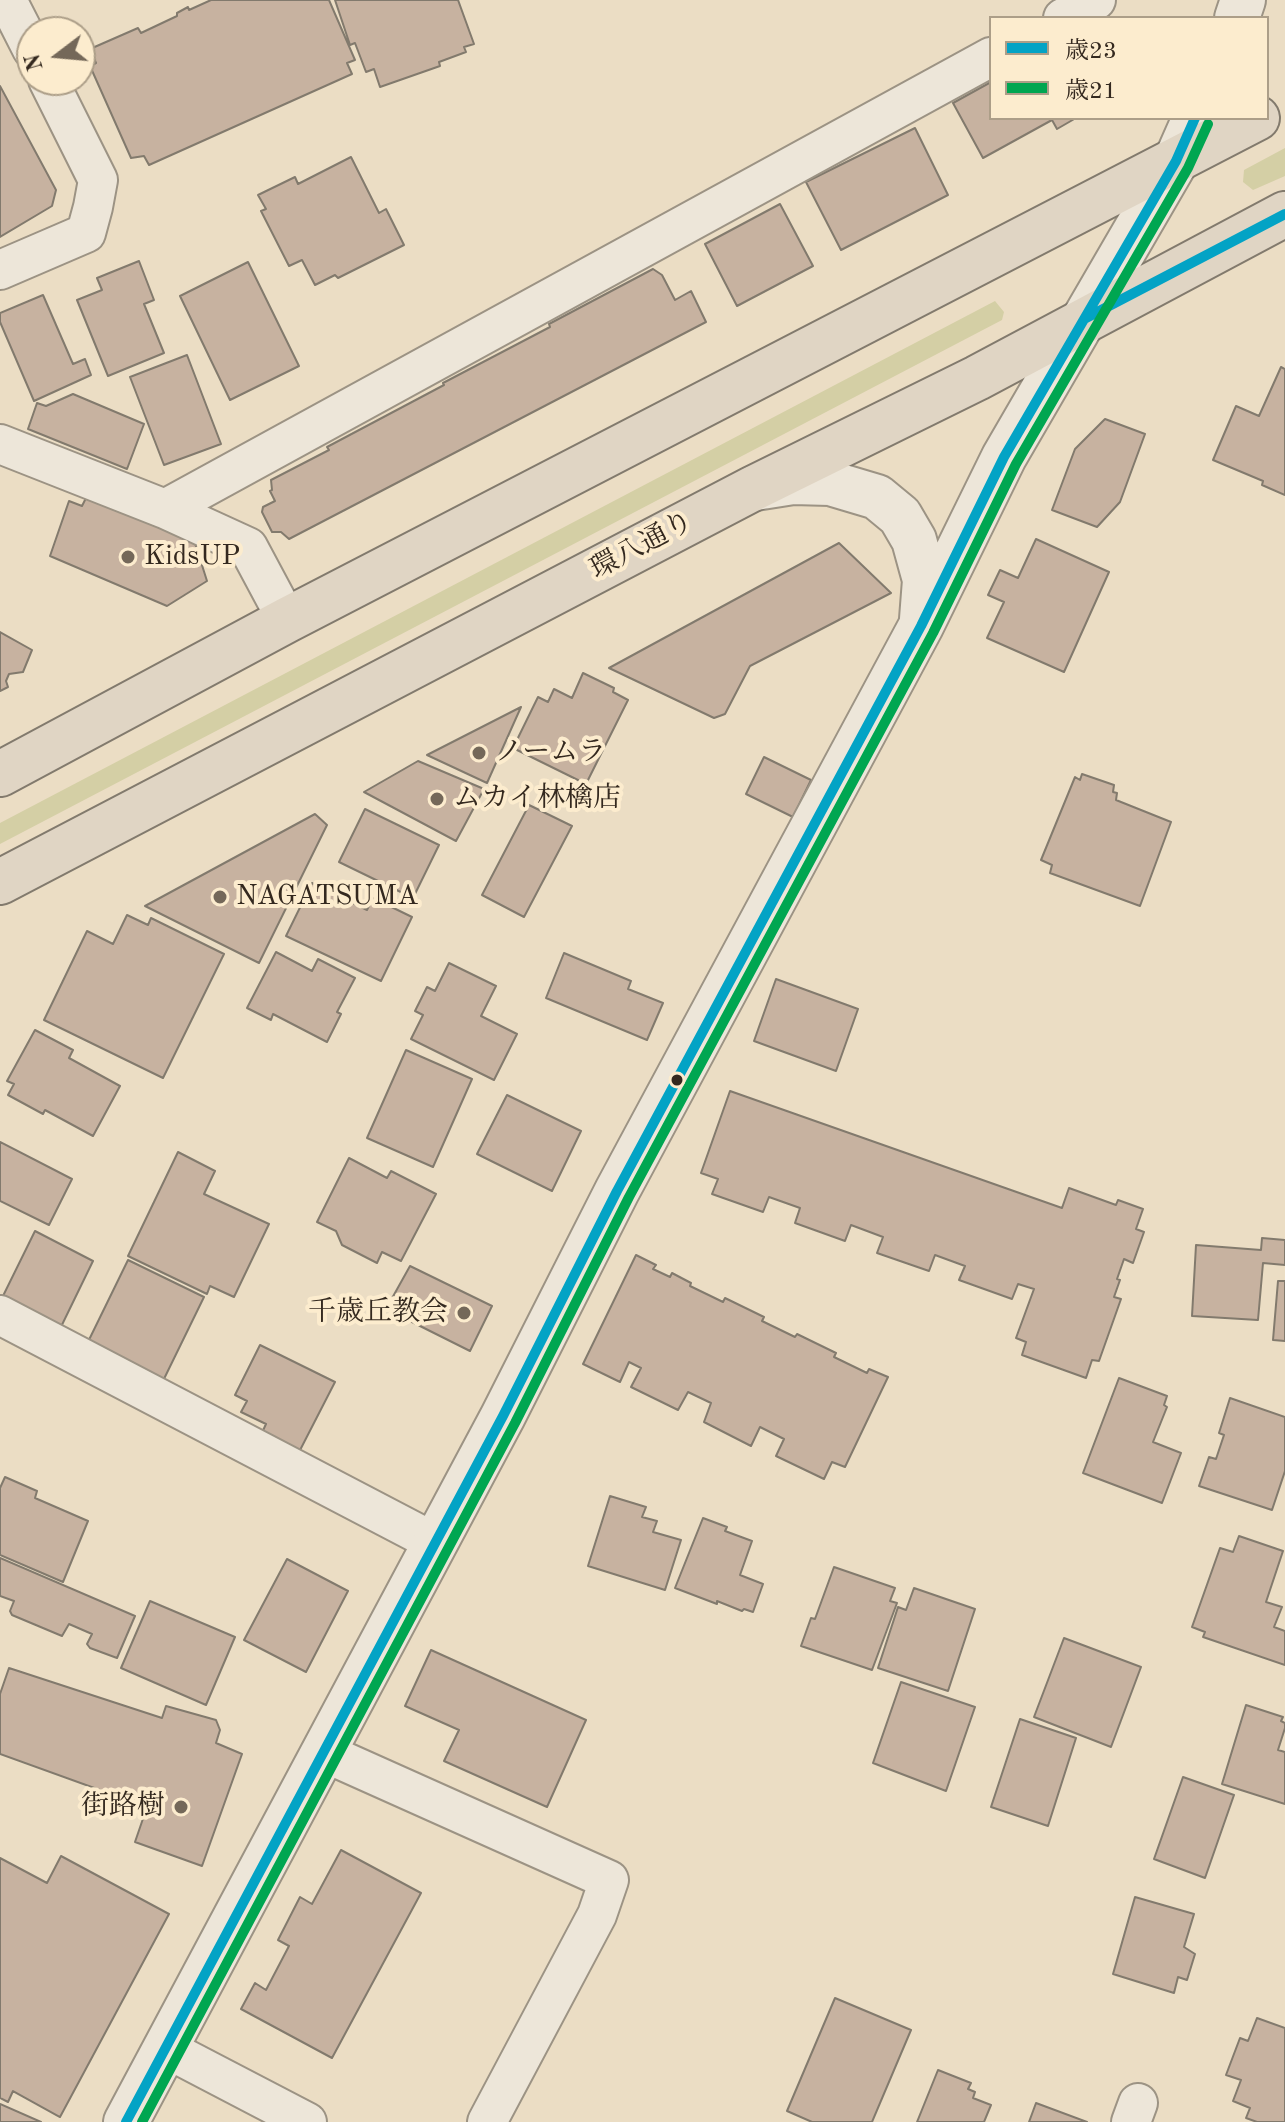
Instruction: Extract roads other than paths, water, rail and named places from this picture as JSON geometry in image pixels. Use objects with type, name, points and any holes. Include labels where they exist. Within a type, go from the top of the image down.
[{"type":"main road","points":[[0,774],[287,620],[1253,120]]},
{"type":"main road","name":"環八通り","points":[[0,882],[752,489],[977,378],[1086,318],[1278,228]]},
{"type":"street","points":[[1067,16],[1096,0]]},
{"type":"street","points":[[165,509],[989,58]]},
{"type":"street","points":[[0,270],[86,233],[98,180],[56,96]]},
{"type":"street","points":[[126,2122],[503,1416],[624,1177],[921,626],[1004,457],[1176,161],[1194,120]]},
{"type":"street","points":[[0,444],[165,509],[248,547],[287,620]]},
{"type":"street","points":[[752,489],[793,482],[830,483],[877,497],[889,506],[900,516],[918,553],[925,580],[921,626]]},
{"type":"street","points":[[0,1315],[434,1542]]},
{"type":"street","points":[[323,1752],[609,1880],[597,1915],[487,2122]]},
{"type":"street","points":[[165,2048],[307,2122]]},
{"type":"place","name":"KidsUP","points":[[128,557]]},
{"type":"place","name":"ノームラ","points":[[479,753]]},
{"type":"place","name":"ムカイ林檎店","points":[[437,799]]},
{"type":"place","name":"NAGATSUMA","points":[[220,897]]},
{"type":"place","name":"千歳丘教会","points":[[464,1313]]},
{"type":"place","name":"街路樹","points":[[181,1807]]}]
